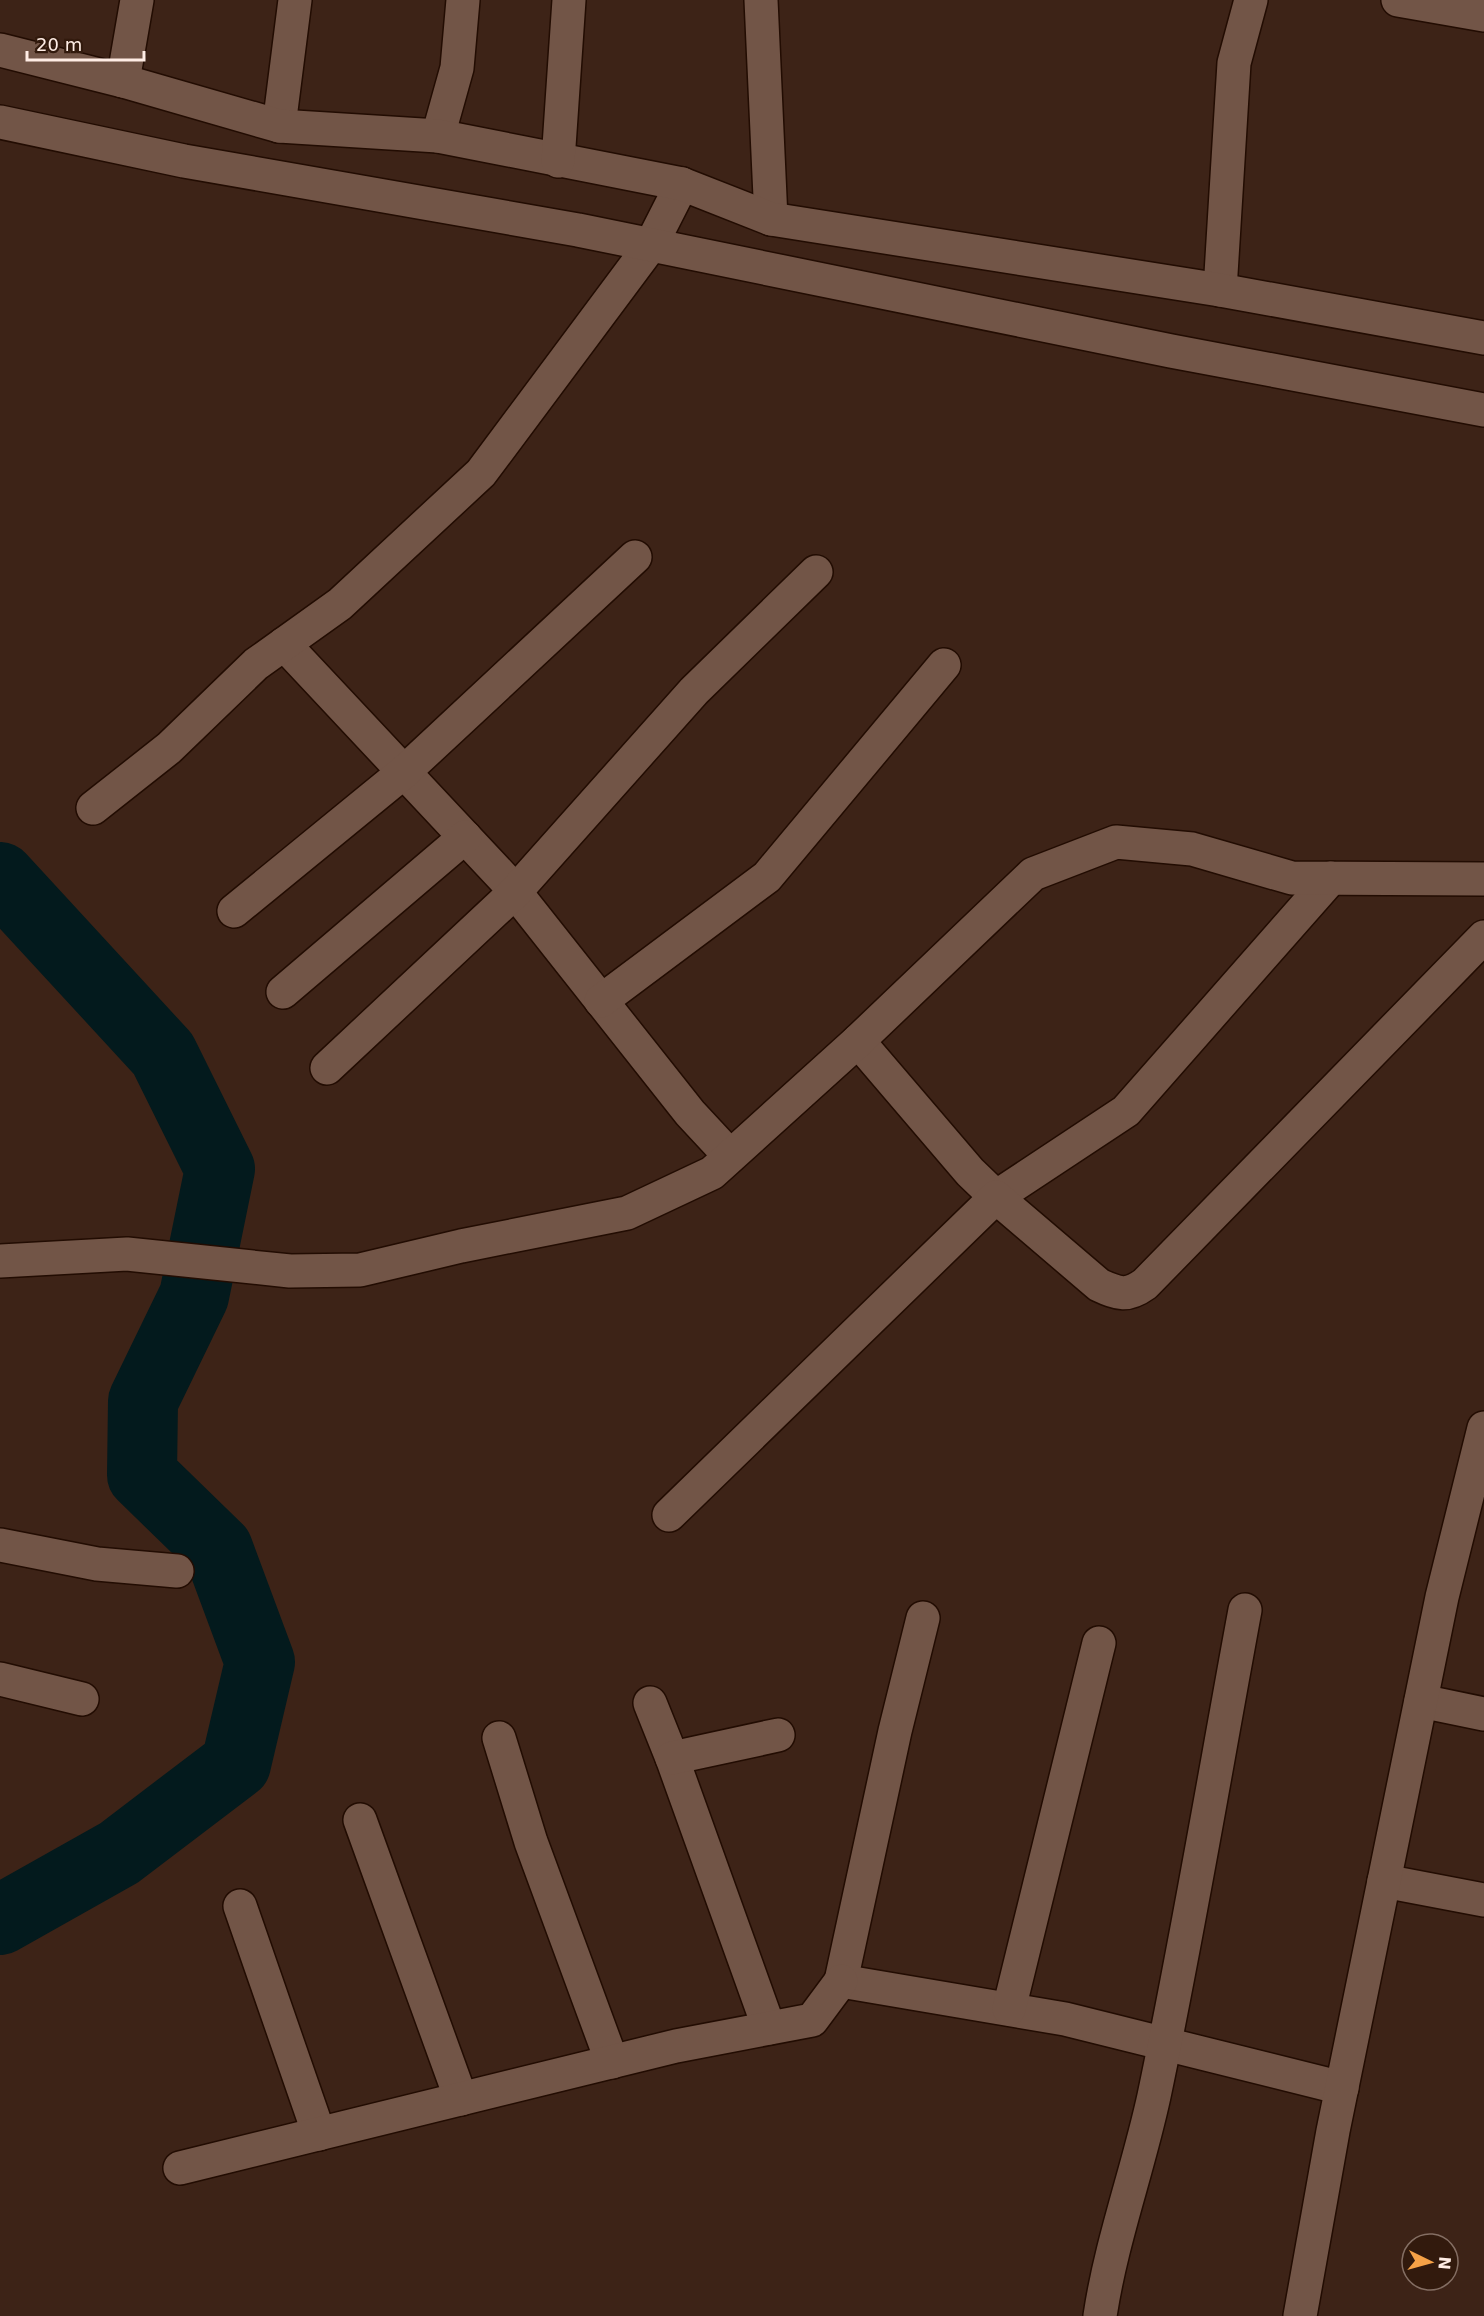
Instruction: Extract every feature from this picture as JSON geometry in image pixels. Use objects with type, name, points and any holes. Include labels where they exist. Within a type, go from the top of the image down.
[{"type":"street","points":[[123,81],[137,0]]},
{"type":"street","points":[[279,126],[296,0]]},
{"type":"street","points":[[438,136],[458,68],[463,0]]},
{"type":"street","points":[[558,161],[569,0]]},
{"type":"street","points":[[761,0],[771,219]]},
{"type":"street","points":[[1220,290],[1234,63],[1251,0]]},
{"type":"street","points":[[1402,0],[1484,15]]},
{"type":"street","points":[[0,50],[123,81],[279,126],[438,136],[682,184],[771,219],[1220,290],[1484,338]]},
{"type":"street","points":[[0,122],[184,161],[555,226],[1171,351],[1484,410]]},
{"type":"street","points":[[93,808],[169,748],[256,664],[340,604],[481,473],[651,245],[682,184]]},
{"type":"street","points":[[234,911],[404,772],[635,557]]},
{"type":"street","points":[[327,1068],[514,892],[694,691],[816,572]]},
{"type":"street","points":[[284,644],[514,892],[690,1113],[730,1156]]},
{"type":"street","points":[[601,1001],[767,877],[944,665]]},
{"type":"street","points":[[283,992],[465,837]]},
{"type":"street","points":[[0,1261],[127,1254],[290,1271],[360,1270],[461,1246],[627,1213],[712,1173],[858,1041],[1033,874],[1116,842],[1192,849],[1292,878],[1484,879]]},
{"type":"street","points":[[669,1515],[996,1197],[1126,1111],[1332,878]]},
{"type":"street","points":[[858,1041],[970,1172],[996,1197],[1099,1285],[1113,1292],[1131,1293],[1145,1284],[1484,936]]},
{"type":"street","points":[[1300,2316],[1342,2088],[1442,1597],[1484,1428]]},
{"type":"street","points":[[0,1545],[98,1564],[177,1571]]},
{"type":"street","points":[[1100,2316],[1104,2289],[1144,2145],[1165,2044],[1245,1610]]},
{"type":"street","points":[[180,2168],[676,2046],[812,2020],[841,1982],[895,1731],[923,1618]]},
{"type":"street","points":[[1009,2009],[1099,1643]]},
{"type":"street","points":[[0,1679],[82,1699]]},
{"type":"street","points":[[1421,1701],[1484,1714]]},
{"type":"street","points":[[650,1703],[769,2028]]},
{"type":"street","points":[[672,1758],[778,1735]]},
{"type":"street","points":[[499,1738],[531,1842],[612,2062]]},
{"type":"street","points":[[360,1820],[460,2099]]},
{"type":"street","points":[[1384,1881],[1484,1900]]},
{"type":"street","points":[[240,1906],[319,2134]]},
{"type":"street","points":[[841,1982],[1065,2019],[1342,2088]]},
{"type":"waterway","points":[[0,877],[163,1054],[220,1169],[194,1296],[143,1401],[142,1475],[218,1549],[260,1662],[236,1764],[119,1853],[0,1920]]}]
